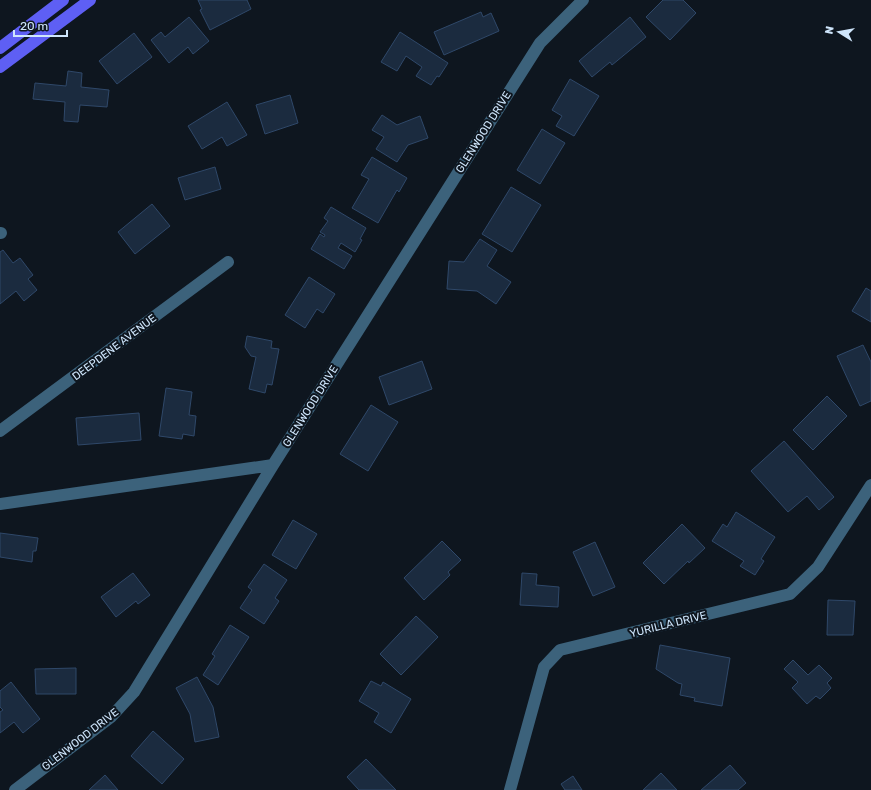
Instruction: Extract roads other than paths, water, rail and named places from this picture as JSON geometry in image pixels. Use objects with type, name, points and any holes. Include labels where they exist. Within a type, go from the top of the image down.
[{"type":"main road","points":[[0,48],[63,0]]},
{"type":"main road","points":[[0,67],[90,0]]},
{"type":"street","name":"GLENWOOD DRIVE","points":[[15,790],[111,717],[134,692],[273,465],[540,43],[583,0]]},
{"type":"street","name":"DEEPDENE AVENUE","points":[[0,431],[228,262]]},
{"type":"street","points":[[0,504],[273,465]]},
{"type":"street","name":"YURILLA DRIVE","points":[[510,790],[544,667],[560,650],[790,594],[818,567],[871,485]]}]
